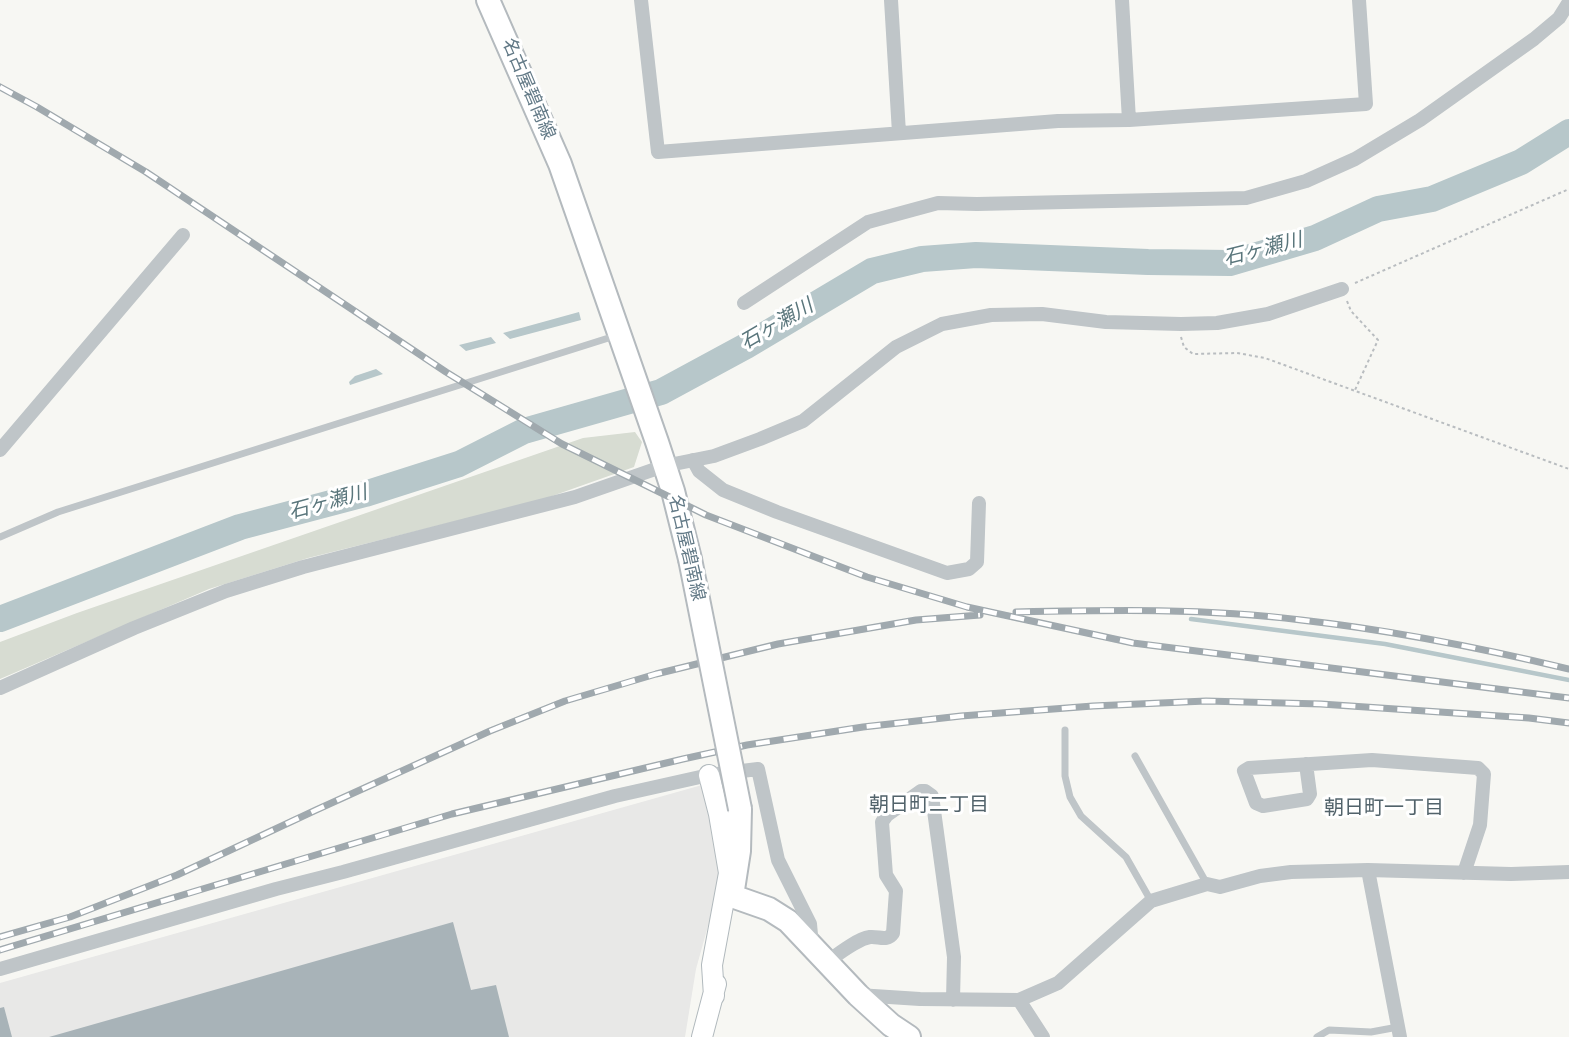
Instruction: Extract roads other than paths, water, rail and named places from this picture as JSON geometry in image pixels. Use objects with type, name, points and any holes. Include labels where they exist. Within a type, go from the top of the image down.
[{"type":"main road","name":"名古屋碧南線","points":[[488,0],[560,164],[657,442],[690,559],[740,809],[739,851],[732,896]]},
{"type":"main road","points":[[732,896],[769,909],[788,921],[896,1033]]},
{"type":"street","points":[[641,0],[658,152],[1058,121],[1129,120],[1366,104],[1359,0]]},
{"type":"street","points":[[891,0],[899,133]]},
{"type":"street","points":[[1122,0],[1129,120]]},
{"type":"street","points":[[744,303],[868,222],[938,203],[1246,198],[1306,181],[1354,159],[1420,120],[1534,39],[1559,18],[1569,2]]},
{"type":"street","points":[[2,441],[183,235]]},
{"type":"street","points":[[0,688],[134,628],[226,591],[303,567],[575,497],[664,466],[714,456],[803,421],[896,347],[942,324],[991,315],[1042,314],[1106,322],[1181,324],[1216,322],[1268,314],[1342,289]]},
{"type":"street","points":[[693,460],[699,471],[723,490],[777,512],[947,573],[969,569],[976,562],[979,503]]},
{"type":"street","points":[[1306,764],[1310,794],[1307,799],[1263,806],[1256,803],[1244,771],[1249,768],[1306,764],[1372,760],[1478,768],[1484,774],[1480,825],[1464,873]]},
{"type":"street","points":[[0,969],[276,889],[615,796],[709,775],[758,769],[778,860],[810,924],[819,954],[843,950],[869,937],[885,939],[893,933],[896,891],[886,875],[882,822],[921,791],[932,796],[954,957],[953,999]]},
{"type":"street","points":[[709,775],[719,814],[729,873],[712,966],[714,996]]},
{"type":"street","points":[[1368,870],[1399,1032]]},
{"type":"street","points":[[858,995],[1019,1000],[1058,983],[1151,901],[1207,884],[1220,887],[1260,876],[1291,872],[1368,870],[1464,873],[1569,872]]},
{"type":"street","points":[[702,1037],[731,920],[732,896]]},
{"type":"street","points":[[1019,1000],[1043,1037]]},
{"type":"lane","points":[[0,537],[58,512],[622,340]]},
{"type":"lane","points":[[1065,730],[1065,776],[1070,797],[1081,816],[1126,856],[1151,901]]},
{"type":"lane","points":[[1135,756],[1207,884]]},
{"type":"lane","points":[[1317,1037],[1329,1030],[1399,1032]]},
{"type":"waterway","name":"石ヶ瀬川","points":[[0,619],[240,527],[365,494],[459,464],[524,431],[661,392],[746,346],[872,271],[922,259],[976,255],[1230,263],[1315,238],[1378,209],[1432,199],[1521,162],[1569,132]]},
{"type":"waterway","points":[[1191,619],[1385,644],[1569,680]]},
{"type":"railway","points":[[0,87],[146,172],[446,372],[562,444],[706,515],[867,577],[967,607],[1133,643],[1569,698]]},
{"type":"railway","points":[[1016,612],[1159,611],[1266,616],[1402,634],[1569,669]]},
{"type":"railway","points":[[0,937],[70,917],[177,875],[490,731],[565,701],[656,674],[778,644],[916,620],[980,615]]},
{"type":"railway","points":[[0,950],[452,814],[747,745],[863,727],[961,716],[1093,706],[1206,701],[1321,704],[1529,718],[1569,723]]},
{"type":"district","name":"朝日町二丁目","points":[[929,806]]},
{"type":"district","name":"朝日町一丁目","points":[[1384,809]]}]
